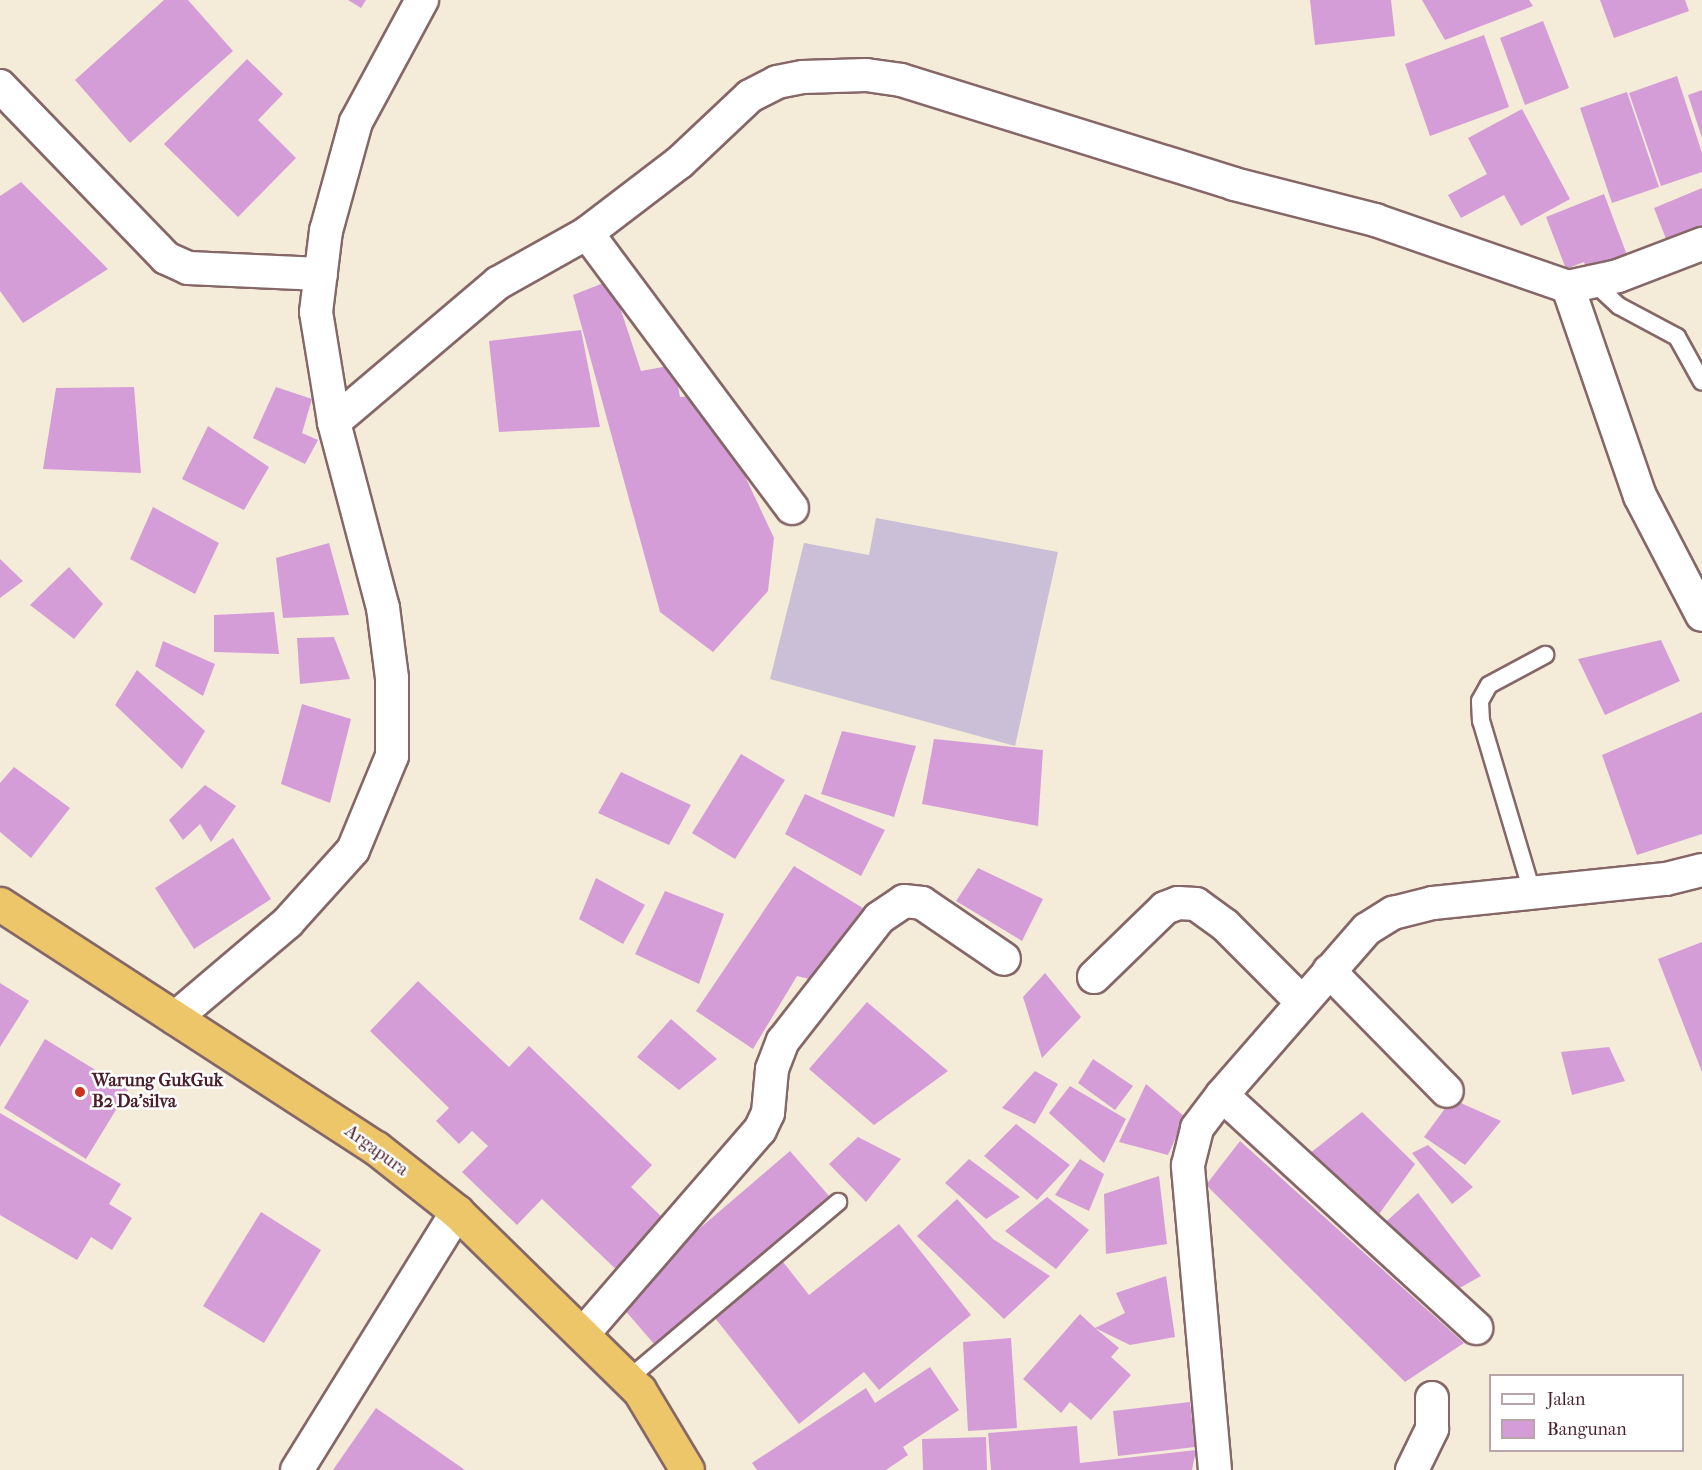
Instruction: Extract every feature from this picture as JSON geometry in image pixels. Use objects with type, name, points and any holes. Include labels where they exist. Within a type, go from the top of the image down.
[{"type":"highway","name":"Argapura","points":[[0,904],[376,1148],[457,1212],[628,1379],[687,1470]]},
{"type":"street","points":[[175,1018],[288,922],[353,850],[392,756],[392,678],[383,608],[334,422],[316,312],[326,231],[356,122],[422,0]]},
{"type":"street","points":[[334,422],[498,283],[587,233],[680,162],[750,96],[777,82],[803,76],[866,75],[901,80],[1234,184],[1375,220],[1580,284],[1618,276],[1702,244]]},
{"type":"street","points":[[0,86],[166,258],[188,268],[321,274]]},
{"type":"street","points":[[587,233],[792,507]]},
{"type":"street","points":[[1580,284],[1640,496],[1702,615]]},
{"type":"street","points":[[1215,1470],[1188,1165],[1197,1128],[1222,1095],[1366,929],[1393,913],[1433,903],[1533,895],[1666,879],[1702,870]]},
{"type":"street","points":[[583,1334],[760,1130],[768,1113],[772,1069],[783,1041],[879,918],[904,901],[922,903],[1004,959]]},
{"type":"street","points":[[1094,977],[1165,908],[1178,903],[1196,904],[1225,925],[1302,1002]]},
{"type":"street","points":[[1329,971],[1447,1091]]},
{"type":"street","points":[[1222,1095],[1476,1328]]},
{"type":"street","points":[[297,1470],[457,1212]]},
{"type":"street","points":[[1412,1470],[1432,1429],[1432,1398]]},
{"type":"lane","points":[[1580,284],[1677,337],[1702,382]]},
{"type":"lane","points":[[1533,895],[1480,721],[1480,701],[1489,685],[1545,655]]},
{"type":"lane","points":[[628,1379],[838,1202]]},
{"type":"shaded area","points":[[876,518],[1058,552],[1015,746],[770,679],[804,543],[869,555]]},
{"type":"building","points":[[164,0],[188,0],[233,51],[130,143],[75,80]]},
{"type":"building","points":[[348,0],[366,0],[361,8]]},
{"type":"building","points":[[1310,0],[1391,0],[1395,36],[1315,45]]},
{"type":"building","points":[[1422,0],[1529,0],[1533,6],[1445,40]]},
{"type":"building","points":[[1600,0],[1685,0],[1689,11],[1614,38]]},
{"type":"building","points":[[1543,21],[1569,88],[1525,105],[1500,38]]},
{"type":"building","points":[[1484,35],[1509,107],[1430,136],[1405,64]]},
{"type":"building","points":[[247,59],[283,94],[258,120],[296,158],[238,217],[164,144]]},
{"type":"building","points":[[1677,76],[1702,153],[1702,172],[1661,186],[1629,93]]},
{"type":"building","points":[[1702,90],[1702,138],[1688,95]]},
{"type":"building","points":[[1627,92],[1659,187],[1612,203],[1580,108]]},
{"type":"building","points":[[1522,109],[1570,199],[1521,226],[1504,195],[1461,218],[1448,195],[1487,174],[1468,138]]},
{"type":"building","points":[[21,182],[108,269],[23,323],[0,291],[0,196]]},
{"type":"building","points":[[1702,188],[1702,236],[1670,249],[1654,208]]},
{"type":"building","points":[[1604,194],[1627,255],[1587,271],[1584,262],[1566,269],[1546,217]]},
{"type":"building","points":[[611,280],[641,371],[674,365],[680,397],[707,395],[774,538],[768,591],[713,652],[660,612],[573,295]]},
{"type":"building","points":[[581,330],[600,427],[499,432],[489,341]]},
{"type":"building","points":[[134,387],[141,473],[43,469],[56,388]]},
{"type":"building","points":[[276,387],[312,399],[302,433],[318,440],[305,464],[253,438]]},
{"type":"building","points":[[208,426],[269,467],[244,510],[182,479]]},
{"type":"building","points":[[153,507],[219,543],[195,594],[130,559]]},
{"type":"building","points":[[329,543],[349,615],[283,618],[276,558]]},
{"type":"building","points":[[0,559],[23,581],[0,598]]},
{"type":"building","points":[[69,567],[103,604],[74,639],[30,605]]},
{"type":"building","points":[[274,612],[279,654],[214,652],[214,615]]},
{"type":"building","points":[[334,637],[350,679],[300,684],[297,638]]},
{"type":"building","points":[[1661,640],[1680,681],[1605,715],[1578,659]]},
{"type":"building","points":[[163,641],[215,664],[203,696],[155,666]]},
{"type":"building","points":[[137,670],[205,731],[182,769],[115,705]]},
{"type":"building","points":[[302,704],[351,719],[330,803],[281,784]]},
{"type":"building","points":[[1702,712],[1702,834],[1637,855],[1602,755]]},
{"type":"building","points":[[842,731],[916,746],[894,817],[821,794]]},
{"type":"building","points":[[934,739],[1043,750],[1038,826],[922,804]]},
{"type":"building","points":[[741,754],[785,780],[735,859],[692,833]]},
{"type":"building","points":[[14,767],[70,808],[31,858],[0,832],[0,783]]},
{"type":"building","points":[[621,772],[691,805],[669,845],[598,813]]},
{"type":"building","points":[[205,785],[236,806],[211,842],[200,824],[183,840],[169,820]]},
{"type":"building","points":[[805,794],[885,830],[861,876],[785,834]]},
{"type":"building","points":[[233,838],[271,899],[194,949],[155,888]]},
{"type":"building","points":[[794,866],[871,913],[817,981],[797,976],[753,1049],[696,1011]]},
{"type":"building","points":[[978,868],[1043,899],[1022,941],[956,901]]},
{"type":"building","points":[[596,878],[645,905],[623,944],[579,919]]},
{"type":"building","points":[[665,891],[724,914],[699,984],[635,954]]},
{"type":"building","points":[[1702,942],[1702,1072],[1658,959]]},
{"type":"building","points":[[1045,973],[1081,1017],[1042,1058],[1023,997]]},
{"type":"building","points":[[418,981],[509,1067],[529,1046],[652,1165],[631,1187],[669,1224],[621,1274],[542,1199],[517,1225],[462,1172],[488,1146],[472,1131],[459,1144],[436,1121],[449,1108],[370,1031]]},
{"type":"building","points":[[0,983],[29,1001],[0,1047]]},
{"type":"building","points":[[867,1002],[948,1071],[874,1125],[809,1069]]},
{"type":"building","points":[[671,1019],[717,1059],[679,1090],[637,1057]]},
{"type":"building","points":[[45,1039],[128,1090],[86,1159],[4,1108]]},
{"type":"building","points":[[1609,1047],[1625,1081],[1572,1095],[1561,1052]]},
{"type":"building","points":[[1093,1059],[1133,1086],[1115,1110],[1078,1083]]},
{"type":"building","points":[[1035,1071],[1058,1084],[1035,1124],[1002,1108]]},
{"type":"building","points":[[1146,1084],[1185,1117],[1168,1155],[1119,1142]]},
{"type":"building","points":[[1070,1086],[1126,1119],[1104,1163],[1049,1113]]},
{"type":"building","points":[[1452,1099],[1501,1121],[1465,1165],[1424,1137]]},
{"type":"building","points":[[1362,1112],[1415,1164],[1372,1224],[1309,1154]]},
{"type":"building","points":[[0,1113],[121,1184],[109,1204],[132,1218],[112,1250],[91,1237],[77,1260],[0,1215]]},
{"type":"building","points":[[1016,1124],[1070,1165],[1037,1200],[984,1156]]},
{"type":"building","points":[[858,1137],[901,1159],[866,1202],[829,1164]]},
{"type":"building","points":[[1240,1141],[1464,1343],[1405,1382],[1206,1185]]},
{"type":"building","points":[[1428,1145],[1473,1187],[1452,1204],[1412,1153]]},
{"type":"building","points":[[790,1151],[829,1196],[655,1345],[616,1300]]},
{"type":"building","points":[[969,1159],[1020,1197],[986,1219],[945,1183]]},
{"type":"building","points":[[1080,1159],[1104,1174],[1089,1211],[1055,1195]]},
{"type":"building","points":[[1159,1176],[1167,1244],[1106,1254],[1104,1194]]},
{"type":"building","points":[[1418,1193],[1481,1276],[1447,1295],[1380,1227]]},
{"type":"building","points":[[1047,1197],[1089,1230],[1056,1269],[1005,1231]]},
{"type":"building","points":[[957,1199],[993,1239],[1050,1276],[1004,1319],[917,1236]]},
{"type":"building","points":[[261,1212],[321,1250],[264,1343],[203,1306]]},
{"type":"building","points":[[899,1224],[971,1315],[879,1390],[864,1372],[799,1424],[711,1313],[780,1258],[809,1295]]},
{"type":"building","points":[[1166,1276],[1175,1337],[1130,1345],[1095,1328],[1125,1313],[1116,1293]]},
{"type":"building","points":[[1080,1314],[1119,1348],[1111,1357],[1131,1375],[1091,1420],[1070,1402],[1061,1413],[1023,1379]]},
{"type":"building","points":[[1011,1338],[1017,1428],[968,1431],[963,1342]]},
{"type":"building","points":[[930,1367],[959,1410],[903,1447],[908,1455],[886,1470],[757,1470],[752,1463],[866,1388],[875,1403]]},
{"type":"building","points":[[1190,1402],[1195,1447],[1118,1456],[1113,1411]]},
{"type":"building","points":[[376,1408],[465,1470],[333,1470]]},
{"type":"building","points":[[1077,1426],[1080,1463],[1196,1450],[1192,1470],[991,1470],[988,1433]]},
{"type":"building","points":[[986,1437],[987,1470],[923,1470],[922,1439]]},
{"type":"place","name":"Warung GukGuk B2 Da'silva","points":[[80,1092]]}]
